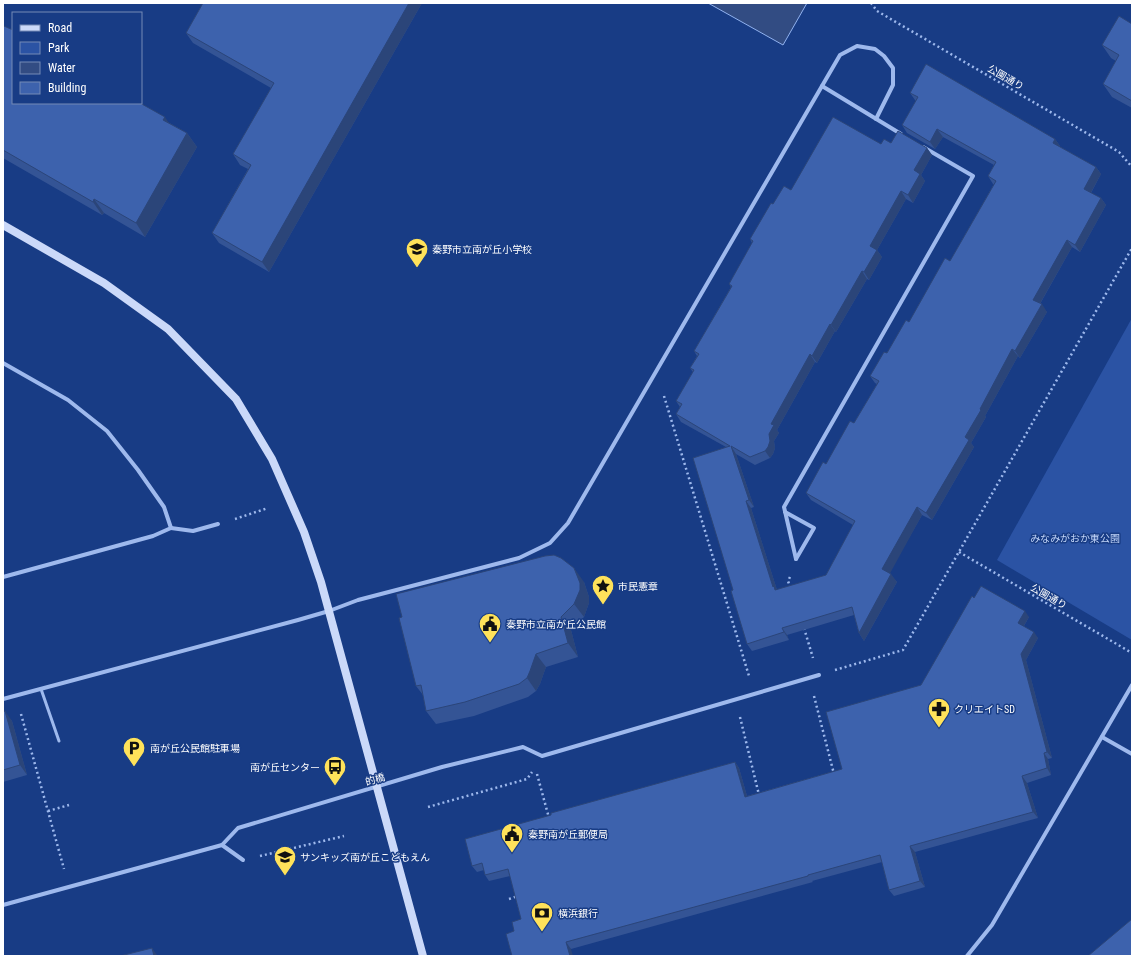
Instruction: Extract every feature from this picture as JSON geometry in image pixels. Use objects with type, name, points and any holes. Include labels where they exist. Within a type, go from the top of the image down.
[{"type":"street","points":[[3,699],[329,611],[358,600],[519,558],[550,543],[568,523],[840,55],[857,46],[876,49],[884,56],[893,68],[893,84],[876,119]]},
{"type":"street","points":[[822,86],[908,138]]},
{"type":"street","points":[[796,560],[784,507],[973,176],[921,146]]},
{"type":"street","points":[[3,225],[104,283],[168,329],[236,399],[272,459],[304,532],[321,582],[423,956]]},
{"type":"street","points":[[3,363],[68,400],[107,431],[138,470],[164,507],[171,528]]},
{"type":"street","points":[[785,512],[814,528],[796,560]]},
{"type":"street","points":[[3,577],[153,536],[171,528],[193,531],[218,524]]},
{"type":"street","name":"的橋","points":[[222,845],[238,828],[442,767],[523,747],[542,756],[819,675]]},
{"type":"street","points":[[968,956],[992,925],[1132,685]]},
{"type":"street","points":[[1102,737],[1132,754]]},
{"type":"street","points":[[3,905],[222,845],[243,860]]},
{"type":"lane","points":[[41,689],[59,742]]},
{"type":"path","name":"公園通り","points":[[871,3],[877,11],[1119,152],[1132,167]]},
{"type":"path","points":[[802,624],[819,675],[903,650],[1132,248]]},
{"type":"path","points":[[664,395],[754,694]]},
{"type":"path","points":[[218,524],[268,508]]},
{"type":"path","name":"公園通り","points":[[958,552],[1132,653]]},
{"type":"path","points":[[791,588],[788,581],[796,560]]},
{"type":"path","points":[[809,678],[834,776]]},
{"type":"path","points":[[735,699],[760,797]]},
{"type":"path","points":[[21,713],[70,887]]},
{"type":"path","points":[[537,774],[550,822]]},
{"type":"path","points":[[428,807],[527,779]]},
{"type":"path","points":[[48,811],[69,805]]},
{"type":"path","points":[[243,860],[344,836]]},
{"type":"path","points":[[509,899],[524,894]]},
{"type":"green space","name":"みなみがおか東公園","points":[[1132,318],[1132,640],[997,560]]},
{"type":"water","points":[[708,3],[807,3],[783,45]]},
{"type":"building","points":[[203,3],[409,3],[262,262],[212,233],[251,165],[233,154],[274,83],[186,33]]},
{"type":"building","points":[[1119,16],[1132,24],[1132,101],[1103,84],[1119,55],[1102,45]]},
{"type":"building","points":[[4,26],[12,30],[12,104],[142,104],[165,117],[163,120],[187,133],[136,223],[94,199],[93,202],[3,150]]},
{"type":"building","points":[[926,64],[1055,139],[1053,143],[1096,167],[1084,189],[1101,198],[1075,245],[1067,240],[1033,300],[1042,304],[1015,351],[1012,349],[980,409],[981,410],[965,437],[969,440],[926,513],[917,507],[882,569],[891,574],[859,633],[852,607],[782,628],[784,632],[747,644],[731,591],[733,590],[693,458],[730,446],[676,414],[682,404],[676,401],[694,370],[690,368],[699,354],[694,351],[732,286],[729,284],[753,241],[750,239],[771,203],[773,204],[784,186],[791,190],[833,117],[881,144],[884,139],[891,143],[898,131],[927,148],[914,170],[920,174],[908,195],[901,191],[870,246],[877,250],[864,272],[862,271],[812,356],[810,354],[771,424],[774,425],[769,434],[770,441],[768,447],[765,451],[750,457],[731,446],[749,500],[746,501],[775,590],[826,575],[855,521],[806,493],[823,462],[826,464],[850,421],[854,423],[879,381],[870,376],[884,352],[887,353],[906,320],[909,322],[945,258],[950,261],[996,181],[988,176],[996,162],[937,129],[930,142],[902,125],[918,97],[910,93]]},
{"type":"building","name":"秦野市立南が丘公民館","points":[[554,555],[561,558],[574,568],[580,583],[580,590],[574,604],[561,617],[568,643],[536,654],[527,678],[519,684],[465,702],[426,711],[421,685],[416,686],[399,618],[402,617],[396,594]]},
{"type":"building","points":[[981,586],[1025,611],[1018,623],[1034,632],[1021,654],[1047,752],[1044,753],[1047,768],[1022,776],[1033,812],[910,846],[920,881],[889,890],[880,855],[566,942],[570,956],[512,956],[506,934],[514,931],[512,922],[521,919],[508,869],[485,875],[482,863],[472,866],[465,839],[551,815],[551,813],[735,762],[745,797],[842,769],[826,712],[921,685],[972,596],[974,598]]},
{"type":"building","points":[[5,711],[20,765],[3,770],[3,712]]},
{"type":"building","points":[[1132,919],[1132,956],[1088,956]]},
{"type":"building","points":[[152,948],[154,956],[120,956]]},
{"type":"place","name":"秦野市立南が丘小学校","points":[[417,268]]},
{"type":"place","name":"市民憲章","points":[[603,606]]},
{"type":"place","name":"秦野市立南が丘公民館","points":[[490,644]]},
{"type":"place","name":"クリエイトSD","points":[[939,728]]},
{"type":"place","name":"南が丘公民館駐車場","points":[[134,768]]},
{"type":"place","name":"南が丘センター","points":[[335,786]]},
{"type":"place","name":"秦野南が丘郵便局","points":[[512,854]]},
{"type":"place","name":"サンキッズ南が丘こどもえん","points":[[285,876]]},
{"type":"place","name":"横浜銀行","points":[[542,932]]}]
